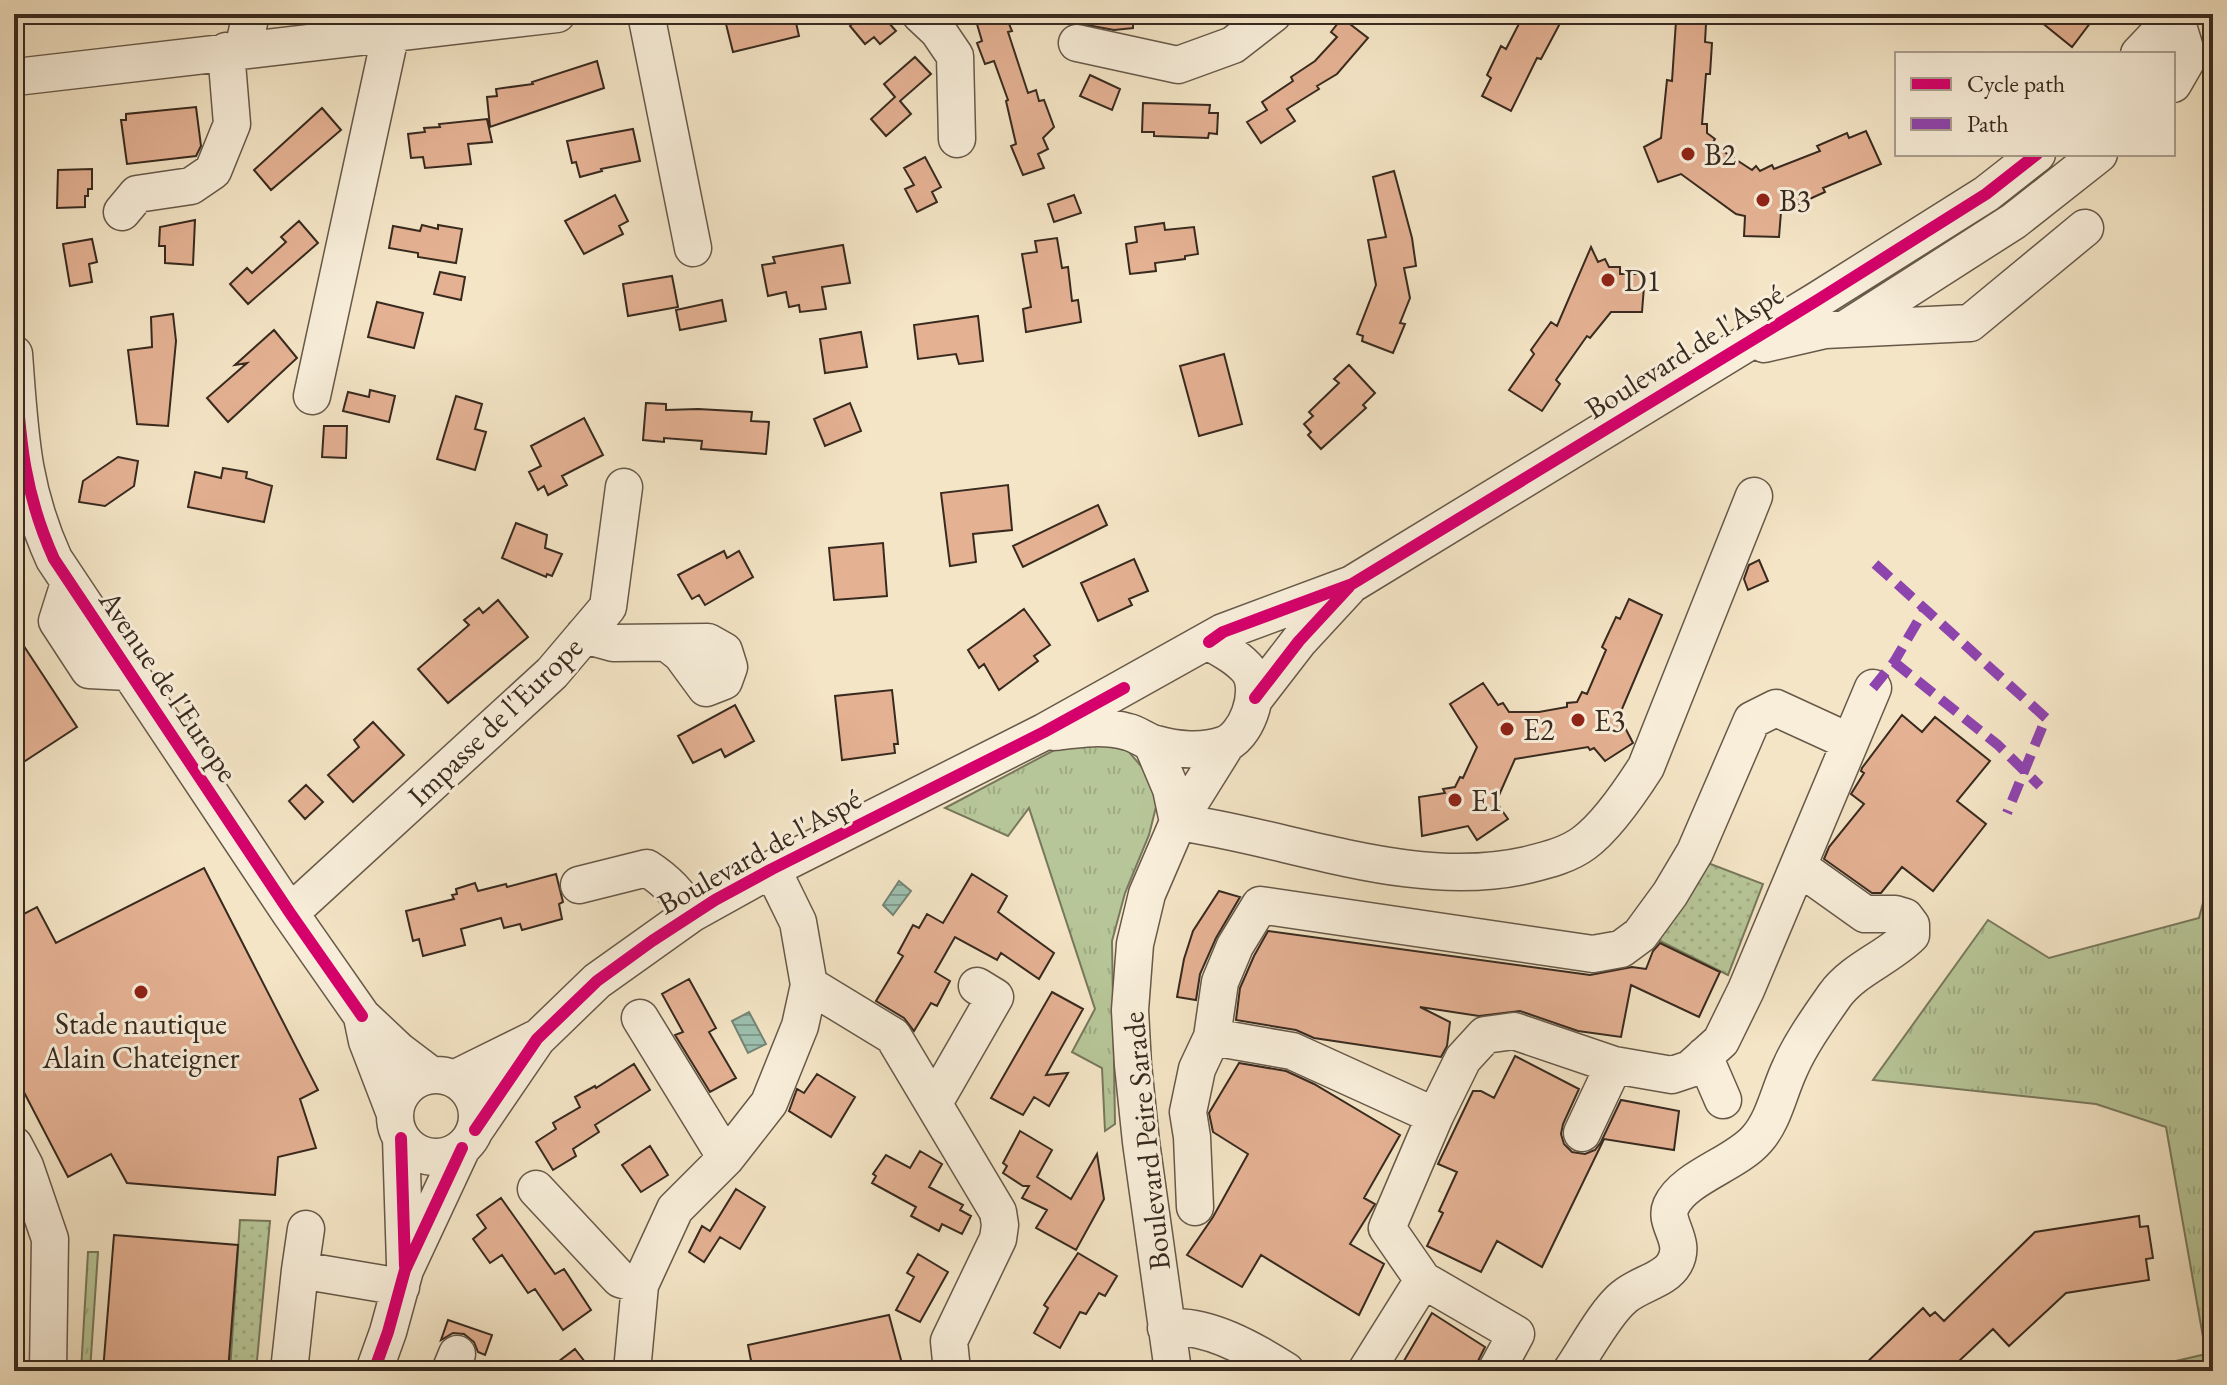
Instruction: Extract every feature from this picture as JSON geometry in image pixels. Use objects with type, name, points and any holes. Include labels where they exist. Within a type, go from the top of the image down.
[{"type":"street","points":[[122,212],[137,194],[191,186],[213,171],[232,124],[234,50],[251,14]]},
{"type":"street","points":[[15,84],[234,50],[391,32],[437,22],[557,14]]},
{"type":"street","points":[[646,14],[693,248]]},
{"type":"street","points":[[920,14],[938,31],[955,56],[957,139]]},
{"type":"street","points":[[1077,43],[1178,65],[1233,45],[1273,14]]},
{"type":"street","points":[[2141,52],[2176,15]]},
{"type":"street","points":[[2175,81],[2188,58],[2176,15]]},
{"type":"street","points":[[312,396],[391,32]]},
{"type":"street","name":"Boulevard de l'Aspé","points":[[1209,642],[1223,632],[1352,584],[1986,194],[2034,156]]},
{"type":"street","points":[[1846,329],[2014,221],[2096,156]]},
{"type":"street","points":[[1735,350],[1825,330],[1970,323],[2085,228]]},
{"type":"street","name":"Avenue de l'Europe","points":[[14,354],[22,462],[30,496],[40,529],[69,583],[362,1016],[398,1050],[442,1077]]},
{"type":"street","name":"Impasse de l'Europe","points":[[290,913],[552,673],[608,607],[624,487]]},
{"type":"street","points":[[1150,741],[1193,749],[1226,745],[1245,726],[1255,698],[1250,673],[1231,654],[1209,642],[1148,675],[1138,698],[1138,718],[1171,789],[1178,822],[1416,870],[1480,873],[1554,859],[1585,843],[1631,791],[1646,767],[1754,496]]},
{"type":"street","name":"Boulevard de l'Aspé","points":[[1255,698],[1299,641],[1352,584]]},
{"type":"street","points":[[584,635],[613,643],[667,643]]},
{"type":"street","name":"Boulevard de l'Aspé","points":[[374,1371],[403,1279],[469,1139],[537,1039],[597,981],[691,914],[772,869],[1044,732],[1148,675]]},
{"type":"street","points":[[1496,1371],[1516,1334],[1423,1280],[1387,1228],[1463,1059],[1485,1035],[1514,1031],[1614,1065],[1672,1075],[1690,1069],[1721,1041],[1799,867],[1873,688]]},
{"type":"street","points":[[1195,1207],[1188,1112],[1197,1069],[1212,1037],[1220,982],[1235,946],[1260,905],[1606,954],[1621,949],[1640,935],[1670,894],[1695,852],[1752,720],[1776,708],[1850,742]]},
{"type":"street","name":"Boulevard de l'Aspé","points":[[1044,732],[1095,728],[1127,731],[1150,741]]},
{"type":"street","name":"Boulevard Peire Sarade","points":[[1173,1371],[1141,1142],[1130,1010],[1135,944],[1147,894],[1178,822],[1226,745]]},
{"type":"street","points":[[1571,1371],[1622,1298],[1673,1266],[1679,1254],[1678,1238],[1669,1217],[1671,1205],[1685,1189],[1756,1141],[1765,1129],[1791,1066],[1837,993],[1850,978],[1911,935],[1911,925],[1905,917],[1865,914],[1799,867]]},
{"type":"street","points":[[579,885],[647,868],[667,881],[691,914]]},
{"type":"street","points":[[632,1371],[640,1285],[675,1209],[726,1158],[769,1103],[800,1026],[809,985],[798,922],[772,869]]},
{"type":"street","points":[[809,985],[893,1036],[998,1212],[998,1239],[949,1341],[952,1371]]},
{"type":"street","points":[[934,1103],[995,997],[977,986]]},
{"type":"street","name":"Avenue de l'Europe","points":[[362,1016],[367,1041],[398,1126]]},
{"type":"street","points":[[640,1018],[726,1158]]},
{"type":"street","points":[[1212,1037],[1292,1051],[1435,1116]]},
{"type":"street","name":"Boulevard de l'Aspé","points":[[442,1077],[537,1039]]},
{"type":"street","points":[[1704,1056],[1723,1100]]},
{"type":"street","points":[[1582,1133],[1614,1065]]},
{"type":"street","points":[[442,1077],[464,1085],[476,1106],[469,1139],[441,1157],[429,1157],[418,1153],[398,1126],[397,1103],[410,1085],[442,1077]]},
{"type":"street","name":"Boulevard de l'Aspé","points":[[398,1126],[403,1279]]},
{"type":"street","points":[[14,1145],[25,1166],[50,1239],[48,1371]]},
{"type":"street","points":[[536,1189],[620,1279],[640,1285]]},
{"type":"street","points":[[289,1371],[306,1229]]},
{"type":"street","points":[[300,1270],[403,1279]]},
{"type":"street","points":[[1366,1371],[1423,1280]]},
{"type":"street","points":[[1166,1328],[1178,1326],[1200,1331],[1249,1348],[1286,1371]]},
{"type":"green space","points":[[1114,744],[1129,752],[1147,773],[1157,803],[1149,835],[1125,893],[1112,941],[1115,1124],[1105,1131],[1102,1068],[1072,1052],[1095,1009],[1029,808],[1008,836],[945,808],[1062,746]]},
{"type":"green space","points":[[1700,860],[1763,884],[1728,975],[1654,938]]},
{"type":"green space","points":[[2213,865],[2213,1371],[2133,1371],[2206,1354],[2166,1127],[2096,1104],[1873,1080],[1988,920],[2049,958],[2199,918]]},
{"type":"green space","points":[[240,1220],[270,1221],[256,1371],[230,1371]]},
{"type":"green space","points":[[88,1252],[98,1252],[90,1371],[81,1371]]},
{"type":"shaded area","points":[[899,881],[911,891],[893,915],[883,905]]},
{"type":"shaded area","points":[[749,1012],[766,1044],[748,1053],[732,1021]]},
{"type":"building","points":[[746,14],[794,14],[799,36],[733,52],[725,20]]},
{"type":"building","points":[[862,14],[881,14],[896,31],[880,44],[874,37],[865,44],[850,26]]},
{"type":"building","points":[[974,14],[1005,14],[1028,93],[1036,90],[1039,101],[1044,100],[1054,127],[1043,138],[1048,149],[1038,154],[1044,168],[1023,175],[1011,146],[1016,144],[1008,100],[994,61],[985,64],[977,43],[982,41]]},
{"type":"building","points":[[1075,14],[1133,14],[1133,28],[1114,30],[1076,23]]},
{"type":"building","points":[[1524,14],[1565,14],[1541,59],[1537,58],[1511,111],[1482,96],[1491,78],[1487,75],[1501,46],[1506,49]]},
{"type":"building","points":[[2031,14],[2097,14],[2072,47]]},
{"type":"building","points":[[1342,18],[1368,38],[1337,74],[1287,109],[1295,121],[1261,143],[1247,122],[1267,110],[1262,102],[1293,81],[1291,77],[1315,61],[1337,37],[1331,32]]},
{"type":"building","points":[[1676,21],[1706,24],[1705,42],[1712,43],[1702,124],[1707,124],[1707,133],[1715,139],[1712,144],[1752,170],[1756,166],[1760,171],[1772,165],[1774,169],[1820,151],[1817,146],[1847,133],[1849,138],[1866,131],[1881,164],[1823,188],[1825,192],[1781,212],[1779,237],[1744,236],[1745,216],[1736,214],[1681,174],[1658,182],[1644,147],[1661,138],[1667,80],[1672,81]]},
{"type":"building","points":[[915,57],[931,74],[900,101],[911,114],[886,136],[871,119],[895,97],[884,84]]},
{"type":"building","points":[[597,61],[604,88],[490,127],[487,97],[497,96],[496,89],[533,84]]},
{"type":"building","points":[[1090,75],[1120,89],[1112,110],[1080,96]]},
{"type":"building","points":[[1143,103],[1210,105],[1209,113],[1218,113],[1217,134],[1209,133],[1208,138],[1154,136],[1154,132],[1142,132]]},
{"type":"building","points":[[196,107],[201,146],[196,156],[127,164],[121,120],[126,120],[126,114]]},
{"type":"building","points":[[322,108],[341,130],[271,190],[254,170]]},
{"type":"building","points":[[487,119],[492,142],[468,144],[471,164],[425,168],[423,157],[411,158],[408,134],[425,132],[424,128],[440,127],[439,124]]},
{"type":"building","points":[[633,129],[640,161],[580,177],[576,162],[572,163],[567,141]]},
{"type":"building","points":[[925,157],[941,187],[932,192],[937,202],[917,212],[905,189],[914,185],[904,168]]},
{"type":"building","points":[[92,169],[92,189],[88,189],[88,196],[85,196],[85,207],[57,208],[58,170]]},
{"type":"building","points":[[1394,171],[1412,238],[1416,266],[1404,268],[1410,298],[1400,323],[1405,324],[1393,353],[1362,341],[1363,336],[1357,334],[1376,285],[1368,240],[1386,237],[1373,177]]},
{"type":"building","points":[[615,195],[628,221],[619,226],[623,234],[584,254],[565,221]]},
{"type":"building","points":[[1074,195],[1081,213],[1054,222],[1048,204]]},
{"type":"building","points":[[195,220],[193,265],[165,263],[165,246],[159,246],[160,227]]},
{"type":"building","points":[[299,221],[318,243],[248,304],[230,284],[247,268],[252,273],[286,242],[281,237]]},
{"type":"building","points":[[1164,223],[1165,230],[1194,227],[1198,254],[1155,263],[1156,271],[1130,274],[1126,244],[1137,242],[1135,227]]},
{"type":"building","points":[[422,225],[462,229],[456,263],[418,257],[418,253],[389,248],[393,226],[420,231]]},
{"type":"building","points":[[1057,238],[1062,268],[1068,267],[1072,301],[1078,300],[1081,322],[1026,332],[1023,309],[1031,307],[1022,254],[1037,252],[1035,241]]},
{"type":"building","points":[[92,239],[97,262],[89,264],[92,282],[70,286],[63,244]]},
{"type":"building","points":[[843,245],[850,283],[822,287],[826,309],[800,312],[799,305],[789,307],[786,292],[768,296],[762,265],[775,263],[773,257]]},
{"type":"building","points":[[1591,247],[1598,262],[1605,259],[1609,267],[1620,267],[1620,274],[1645,274],[1642,312],[1611,312],[1590,338],[1587,336],[1556,380],[1560,384],[1542,411],[1509,390],[1551,322],[1557,326]]},
{"type":"building","points":[[440,272],[465,277],[461,300],[434,294]]},
{"type":"building","points":[[672,276],[678,307],[628,316],[623,284]]},
{"type":"building","points":[[722,300],[726,321],[680,330],[676,310]]},
{"type":"building","points":[[377,302],[423,313],[414,348],[368,337]]},
{"type":"building","points":[[173,314],[176,341],[168,426],[137,424],[128,350],[152,347],[151,317]]},
{"type":"building","points":[[978,316],[983,361],[959,364],[956,354],[918,359],[914,325]]},
{"type":"building","points":[[274,330],[297,358],[228,422],[207,398],[247,363],[235,365]]},
{"type":"building","points":[[861,332],[867,367],[825,373],[820,339]]},
{"type":"building","points":[[1224,354],[1242,424],[1199,436],[1180,366]]},
{"type":"building","points":[[1349,365],[1375,393],[1363,405],[1366,408],[1321,449],[1308,435],[1311,432],[1304,424],[1313,416],[1309,412],[1339,383],[1334,379]]},
{"type":"building","points":[[370,390],[395,396],[389,422],[343,411],[348,392],[369,397]]},
{"type":"building","points":[[456,396],[482,404],[475,429],[486,432],[475,470],[437,459]]},
{"type":"building","points":[[646,403],[666,404],[666,410],[752,412],[751,421],[769,422],[766,454],[701,449],[702,441],[643,440]]},
{"type":"building","points":[[850,403],[861,431],[825,446],[814,419]]},
{"type":"building","points":[[584,418],[603,455],[562,476],[567,485],[548,495],[544,486],[538,490],[529,472],[541,466],[531,446]]},
{"type":"building","points":[[324,426],[347,426],[346,458],[322,457]]},
{"type":"building","points":[[118,457],[138,461],[134,486],[105,506],[79,502],[83,481]]},
{"type":"building","points":[[223,468],[247,472],[246,478],[272,486],[264,522],[188,507],[195,472],[221,478]]},
{"type":"building","points":[[1008,485],[1012,530],[973,534],[976,562],[950,566],[941,493]]},
{"type":"building","points":[[1098,505],[1107,525],[1023,567],[1013,546]]},
{"type":"building","points":[[516,523],[547,535],[545,548],[562,554],[552,576],[547,574],[546,577],[502,558]]},
{"type":"building","points":[[883,543],[887,596],[834,600],[829,548]]},
{"type":"building","points":[[724,551],[727,558],[739,551],[753,577],[705,605],[699,595],[692,599],[678,575]]},
{"type":"building","points":[[1134,559],[1148,591],[1129,599],[1132,605],[1098,621],[1081,583]]},
{"type":"building","points":[[1759,560],[1768,581],[1748,590],[1744,579],[1749,565]]},
{"type":"building","points":[[1629,599],[1662,615],[1619,716],[1633,743],[1605,761],[1594,748],[1590,750],[1588,747],[1515,759],[1496,802],[1508,819],[1477,840],[1468,826],[1422,836],[1419,797],[1445,793],[1443,789],[1455,787],[1460,777],[1463,778],[1477,747],[1450,704],[1483,683],[1498,705],[1503,703],[1509,712],[1539,712],[1577,702],[1582,692],[1587,694],[1606,650],[1602,647],[1616,617],[1620,619]]},
{"type":"building","points":[[498,600],[528,637],[448,703],[418,669],[469,625],[464,620],[479,608],[483,613]]},
{"type":"building","points":[[1024,609],[1050,645],[1034,656],[1038,661],[999,690],[984,664],[979,668],[968,650]]},
{"type":"building","points":[[14,631],[77,727],[22,763],[14,751]]},
{"type":"building","points":[[892,690],[898,744],[894,744],[895,753],[842,760],[835,696]]},
{"type":"building","points":[[735,705],[754,741],[725,757],[721,749],[693,763],[678,736]]},
{"type":"building","points":[[1902,715],[1922,732],[1935,717],[1990,761],[1957,801],[1986,824],[1933,891],[1902,867],[1881,893],[1872,893],[1824,859],[1829,847],[1864,804],[1851,794],[1864,773],[1862,768]]},
{"type":"building","points":[[373,722],[404,755],[353,802],[328,775],[359,747],[354,740]]},
{"type":"building","points":[[306,785],[323,802],[305,819],[289,801]]},
{"type":"building","name":"Stade nautique Alain Chateigner","points":[[204,868],[318,1090],[300,1099],[316,1148],[278,1157],[275,1195],[127,1183],[111,1154],[68,1177],[14,1073],[14,919],[37,907],[56,943]]},
{"type":"building","points":[[556,874],[563,902],[559,904],[562,919],[522,930],[520,924],[504,928],[501,918],[461,929],[465,945],[423,956],[419,939],[413,941],[406,911],[454,899],[452,895],[457,894],[456,889],[475,883],[478,891]]},
{"type":"building","points":[[972,874],[1007,896],[998,912],[1054,953],[1039,979],[1001,953],[997,960],[955,937],[935,972],[950,981],[937,1006],[931,1003],[914,1031],[904,1018],[876,1001],[903,956],[898,953],[913,925],[919,928],[927,914],[943,923]]},
{"type":"building","points":[[1219,891],[1240,897],[1200,974],[1196,1000],[1177,997],[1193,931]]},
{"type":"building","points":[[1268,931],[1590,975],[1632,967],[1646,969],[1660,943],[1720,972],[1699,1017],[1631,985],[1621,1037],[1578,1031],[1520,1011],[1479,1016],[1420,1007],[1450,1022],[1447,1046],[1441,1057],[1314,1038],[1296,1030],[1236,1020],[1240,988]]},
{"type":"building","points":[[689,979],[716,1028],[709,1032],[736,1078],[710,1092],[675,1035],[683,1032],[662,994]]},
{"type":"building","points":[[1052,992],[1083,1009],[1046,1075],[1068,1073],[1049,1106],[1034,1097],[1023,1115],[991,1098]]},
{"type":"building","points":[[1515,1056],[1579,1089],[1561,1134],[1564,1144],[1572,1152],[1585,1154],[1595,1150],[1621,1100],[1679,1111],[1674,1150],[1604,1139],[1542,1267],[1497,1241],[1481,1272],[1427,1246],[1443,1213],[1439,1211],[1457,1172],[1438,1164],[1473,1091],[1481,1091],[1494,1098]]},
{"type":"building","points":[[1239,1063],[1286,1071],[1400,1135],[1364,1198],[1375,1204],[1350,1244],[1384,1264],[1359,1315],[1261,1255],[1242,1287],[1187,1255],[1213,1217],[1248,1154],[1213,1132],[1209,1113]]},
{"type":"building","points":[[634,1064],[650,1090],[595,1125],[599,1132],[573,1149],[576,1156],[553,1170],[536,1142],[556,1129],[553,1123],[580,1107],[575,1097]]},
{"type":"building","points":[[817,1074],[855,1097],[831,1137],[789,1111],[797,1089],[804,1093]]},
{"type":"building","points":[[1020,1131],[1052,1150],[1037,1177],[1071,1199],[1097,1154],[1104,1199],[1076,1250],[1036,1228],[1047,1210],[1022,1198],[1029,1186],[1023,1186],[1003,1173],[1007,1166],[1003,1163]]},
{"type":"building","points":[[650,1146],[668,1175],[641,1192],[622,1165]]},
{"type":"building","points":[[920,1151],[942,1164],[929,1187],[963,1205],[960,1210],[971,1216],[962,1234],[942,1224],[939,1231],[911,1216],[916,1207],[872,1183],[876,1176],[873,1174],[886,1155],[910,1168]]},
{"type":"building","points":[[736,1189],[765,1207],[740,1249],[720,1237],[704,1262],[689,1252],[702,1226],[710,1231]]},
{"type":"building","points":[[501,1198],[555,1274],[564,1269],[591,1310],[563,1330],[535,1289],[528,1293],[502,1255],[490,1263],[473,1239],[486,1228],[477,1215]]},
{"type":"building","points":[[2139,1216],[2140,1227],[2148,1226],[2153,1258],[2146,1259],[2149,1280],[2066,1293],[2009,1346],[1993,1329],[1959,1361],[1968,1371],[1858,1371],[1923,1308],[1930,1316],[1935,1312],[1944,1321],[2035,1232]]},
{"type":"building","points":[[114,1235],[238,1245],[228,1371],[103,1371]]},
{"type":"building","points":[[1078,1253],[1117,1276],[1105,1296],[1099,1293],[1086,1314],[1080,1312],[1060,1348],[1034,1333],[1048,1308],[1044,1305]]},
{"type":"building","points":[[918,1254],[948,1272],[920,1322],[896,1310],[914,1277],[907,1273]]},
{"type":"building","points":[[1432,1313],[1485,1347],[1473,1371],[1398,1371]]},
{"type":"building","points":[[889,1315],[904,1371],[808,1371],[807,1366],[783,1371],[753,1371],[748,1345]]},
{"type":"building","points":[[448,1320],[492,1335],[485,1355],[478,1352],[474,1342],[464,1334],[453,1333],[441,1340]]},
{"type":"building","points":[[575,1349],[592,1371],[546,1371]]},
{"type":"marked path","points":[[1875,564],[2046,718],[2007,813]]},
{"type":"marked path","points":[[1873,688],[1894,662],[1925,609]]},
{"type":"marked path","points":[[1894,662],[1998,745],[2040,786]]},
{"type":"cycle path","points":[[1209,642],[1223,632],[1352,584],[1816,301],[1986,194],[2034,156]]},
{"type":"cycle path","points":[[14,354],[28,483],[54,559],[362,1016]]},
{"type":"cycle path","points":[[1255,698],[1299,641],[1349,587]]},
{"type":"cycle path","points":[[475,1130],[537,1039],[597,981],[652,941],[715,900],[772,869],[1044,732],[1124,688]]},
{"type":"cycle path","points":[[401,1138],[405,1266]]},
{"type":"cycle path","points":[[374,1371],[405,1270],[462,1148]]},
{"type":"place","name":"B2","points":[[1688,154]]},
{"type":"place","name":"B3","points":[[1763,200]]},
{"type":"place","name":"D1","points":[[1608,280]]},
{"type":"place","name":"E3","points":[[1578,720]]},
{"type":"place","name":"E2","points":[[1507,729]]},
{"type":"place","name":"E1","points":[[1455,800]]},
{"type":"place","name":"Stade nautique Alain Chateigner","points":[[141,992]]}]
